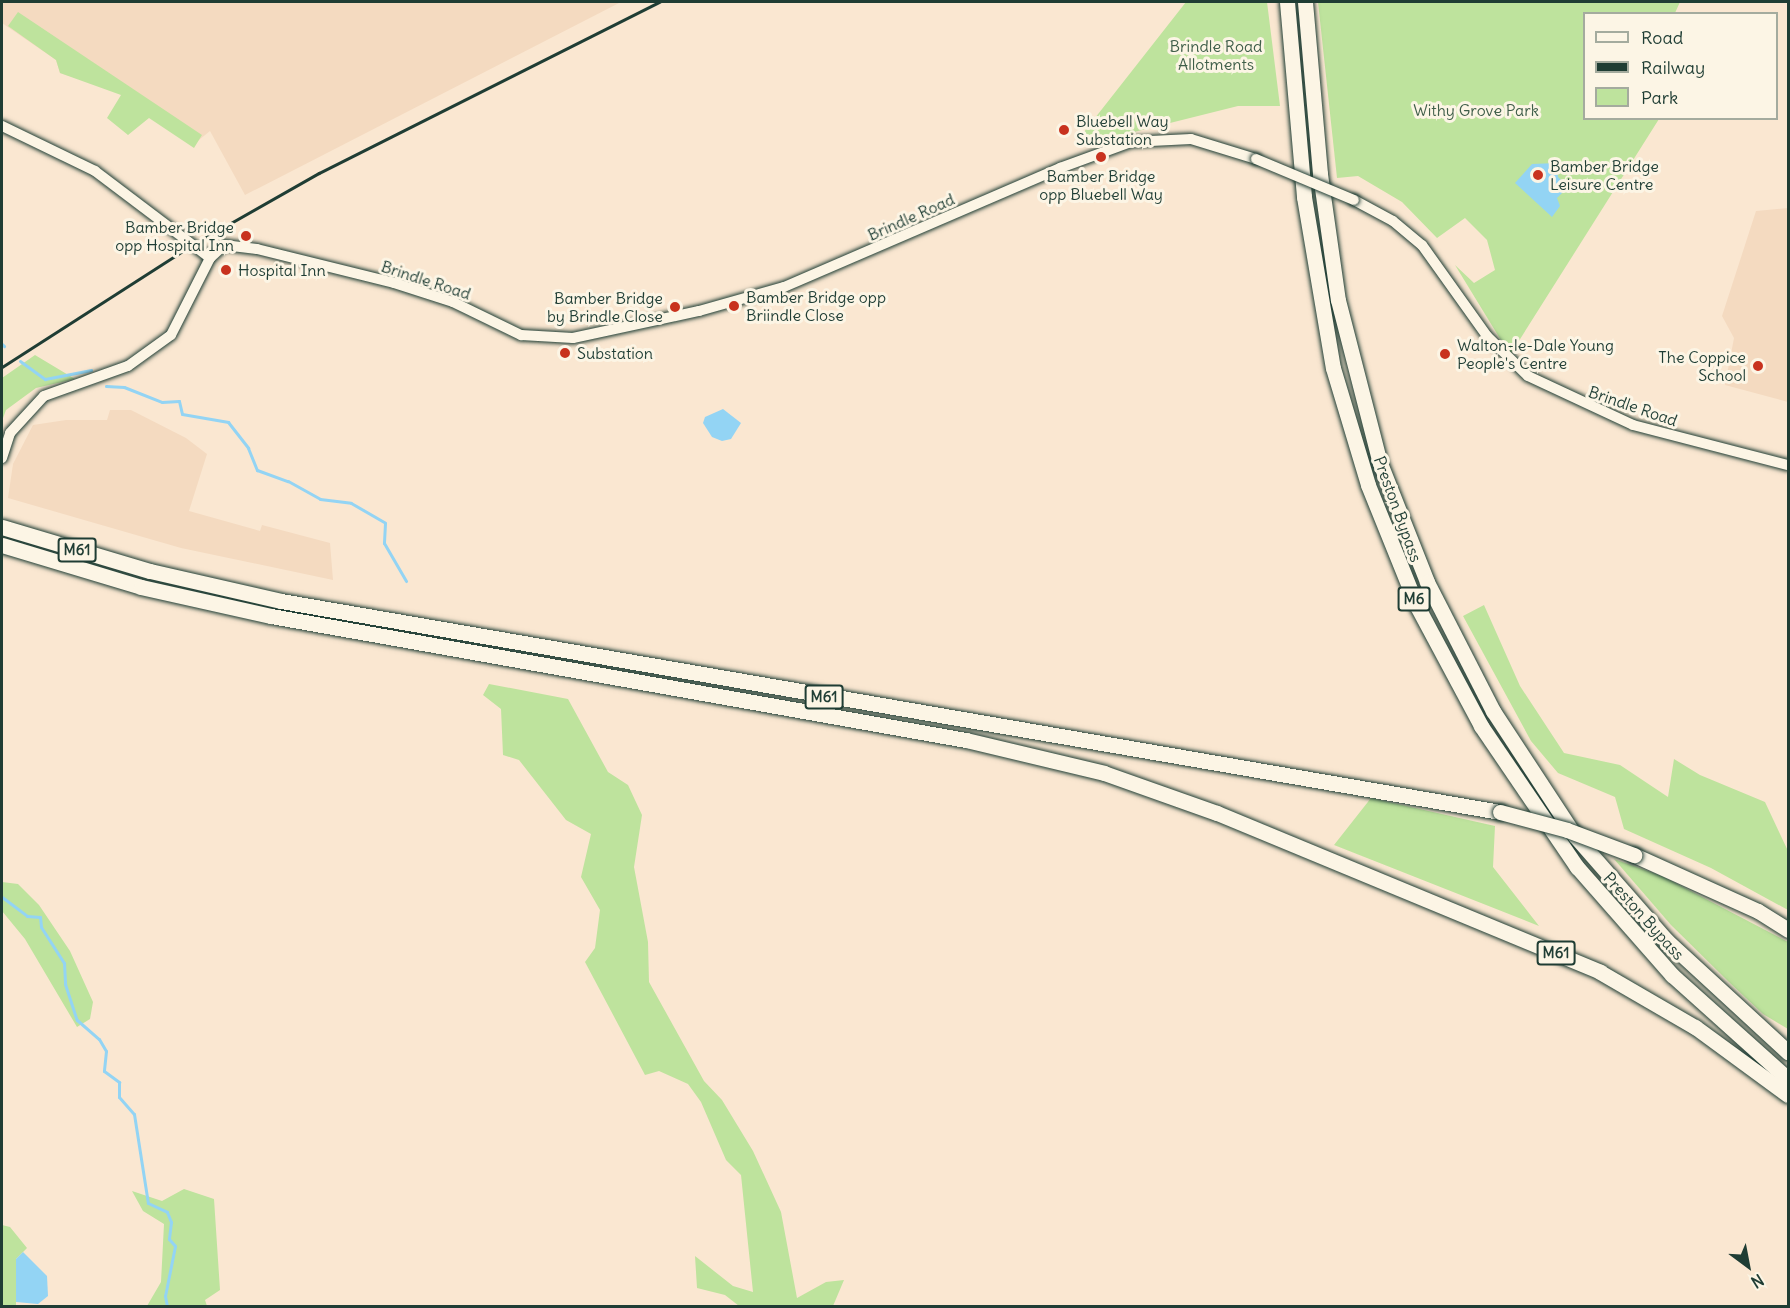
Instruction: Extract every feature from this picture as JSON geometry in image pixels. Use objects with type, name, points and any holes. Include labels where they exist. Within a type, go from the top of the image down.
[{"type":"highway","name":"Preston Bypass","points":[[1287,2],[1304,197],[1333,368],[1372,495],[1422,616],[1487,736],[1576,867],[1672,975],[1788,1079]]},
{"type":"highway","name":"Preston Bypass","points":[[1305,2],[1320,174],[1338,300],[1380,463],[1431,592],[1493,711],[1575,836],[1673,947],[1788,1052]]},
{"type":"highway","name":"M61","points":[[3,527],[150,571],[281,601],[1500,812],[1567,830],[1634,855],[1758,911],[1788,930]]},
{"type":"highway","name":"M61","points":[[2,545],[108,578],[272,616],[966,740],[1104,773],[1217,813],[1600,972],[1695,1027],[1788,1095]]},
{"type":"street","points":[[2,126],[95,171],[210,258],[171,335],[128,366],[44,396],[10,433],[2,458]]},
{"type":"street","name":"Brindle Road","points":[[210,258],[224,245],[257,249],[453,302],[521,335],[565,338],[699,311],[784,287],[1060,168],[1131,142],[1191,139],[1256,159],[1354,200],[1393,221],[1422,246],[1487,336],[1528,376],[1573,400],[1633,425],[1788,465]]},
{"type":"shaded area","points":[[2,2],[621,2],[245,195],[210,131],[194,144],[122,93],[60,73],[56,60],[2,23]]},
{"type":"shaded area","points":[[1788,208],[1788,402],[1725,385],[1734,338],[1722,316],[1756,211]]},
{"type":"shaded area","points":[[110,410],[131,410],[186,438],[207,454],[189,511],[260,531],[262,525],[330,543],[333,580],[181,548],[8,498],[13,464],[33,425],[66,420],[107,420]]},
{"type":"green space","name":"Brindle Road Allotments","points":[[1186,2],[1267,2],[1280,106],[1238,106],[1082,145],[1084,132]]},
{"type":"green space","name":"Withy Grove Park","points":[[1318,2],[1680,2],[1675,12],[1583,12],[1583,120],[1658,120],[1510,355],[1455,265],[1474,283],[1495,270],[1487,240],[1465,218],[1437,238],[1402,202],[1358,176],[1337,178]]},
{"type":"green space","points":[[18,12],[202,135],[194,148],[149,118],[128,135],[107,118],[121,95],[60,73],[56,60],[8,26]]},
{"type":"green space","points":[[35,355],[75,379],[36,388],[6,410],[2,421],[2,378]]},
{"type":"green space","points":[[1484,605],[1520,686],[1564,753],[1620,765],[1668,797],[1674,759],[1700,775],[1765,802],[1788,851],[1788,910],[1711,868],[1624,829],[1615,797],[1558,773],[1531,741],[1463,616]]},
{"type":"green space","points":[[489,684],[568,699],[608,772],[628,785],[642,815],[634,867],[648,942],[649,982],[704,1081],[722,1100],[753,1151],[781,1212],[797,1298],[826,1282],[844,1280],[833,1306],[739,1306],[725,1295],[697,1288],[695,1256],[733,1286],[753,1292],[741,1175],[726,1160],[701,1102],[688,1084],[659,1071],[645,1075],[585,962],[595,948],[600,910],[581,877],[591,834],[566,820],[519,760],[503,755],[501,709],[483,695]]},
{"type":"green space","points":[[1371,798],[1495,826],[1493,867],[1539,926],[1334,845]]},
{"type":"green space","points":[[1614,859],[1662,876],[1788,942],[1788,1029],[1763,1014],[1730,983],[1671,925]]},
{"type":"green space","points":[[2,882],[18,884],[39,905],[70,951],[93,1002],[90,1019],[77,1027],[25,939],[2,911]]},
{"type":"green space","points":[[184,1189],[214,1199],[220,1290],[205,1300],[207,1306],[147,1306],[161,1282],[164,1224],[143,1211],[132,1191],[162,1201]]},
{"type":"green space","points":[[2,1225],[10,1227],[27,1248],[16,1259],[16,1306],[2,1306]]},
{"type":"water","points":[[1557,163],[1558,177],[1568,187],[1557,198],[1560,206],[1552,217],[1515,183],[1532,164]]},
{"type":"water","points":[[723,409],[741,423],[731,439],[722,441],[712,437],[703,423],[705,417]]},
{"type":"water","points":[[23,1252],[47,1276],[48,1296],[38,1304],[16,1302],[16,1259]]},
{"type":"waterway","points":[[20,361],[45,379],[91,370]]},
{"type":"waterway","points":[[106,386],[124,387],[162,402],[179,401],[182,414],[228,422],[248,448],[257,470],[288,481],[320,499],[351,503],[385,523],[384,543],[406,581]]},
{"type":"waterway","points":[[2,897],[27,916],[40,917],[41,927],[64,963],[65,984],[77,1020],[99,1039],[106,1051],[104,1071],[119,1082],[119,1097],[134,1114],[148,1203],[167,1212],[171,1222],[169,1239],[175,1246],[165,1296],[167,1306]]},
{"type":"railway","points":[[2,367],[192,245],[319,173],[659,2]]},
{"type":"place","name":"Bluebell Way Substation","points":[[1064,130]]},
{"type":"place","name":"Bamber Bridge opp Bluebell Way","points":[[1101,157]]},
{"type":"place","name":"Bamber Bridge Leisure Centre","points":[[1538,175]]},
{"type":"place","name":"Bamber Bridge opp Hospital Inn","points":[[246,236]]},
{"type":"place","name":"Hospital Inn","points":[[226,270]]},
{"type":"place","name":"Bamber Bridge opp Briindle Close","points":[[734,306]]},
{"type":"place","name":"Bamber Bridge by Brindle Close","points":[[675,307]]},
{"type":"place","name":"Substation","points":[[565,353]]},
{"type":"place","name":"Walton-le-Dale Young People's Centre","points":[[1445,354]]},
{"type":"place","name":"The Coppice School","points":[[1758,366]]}]
